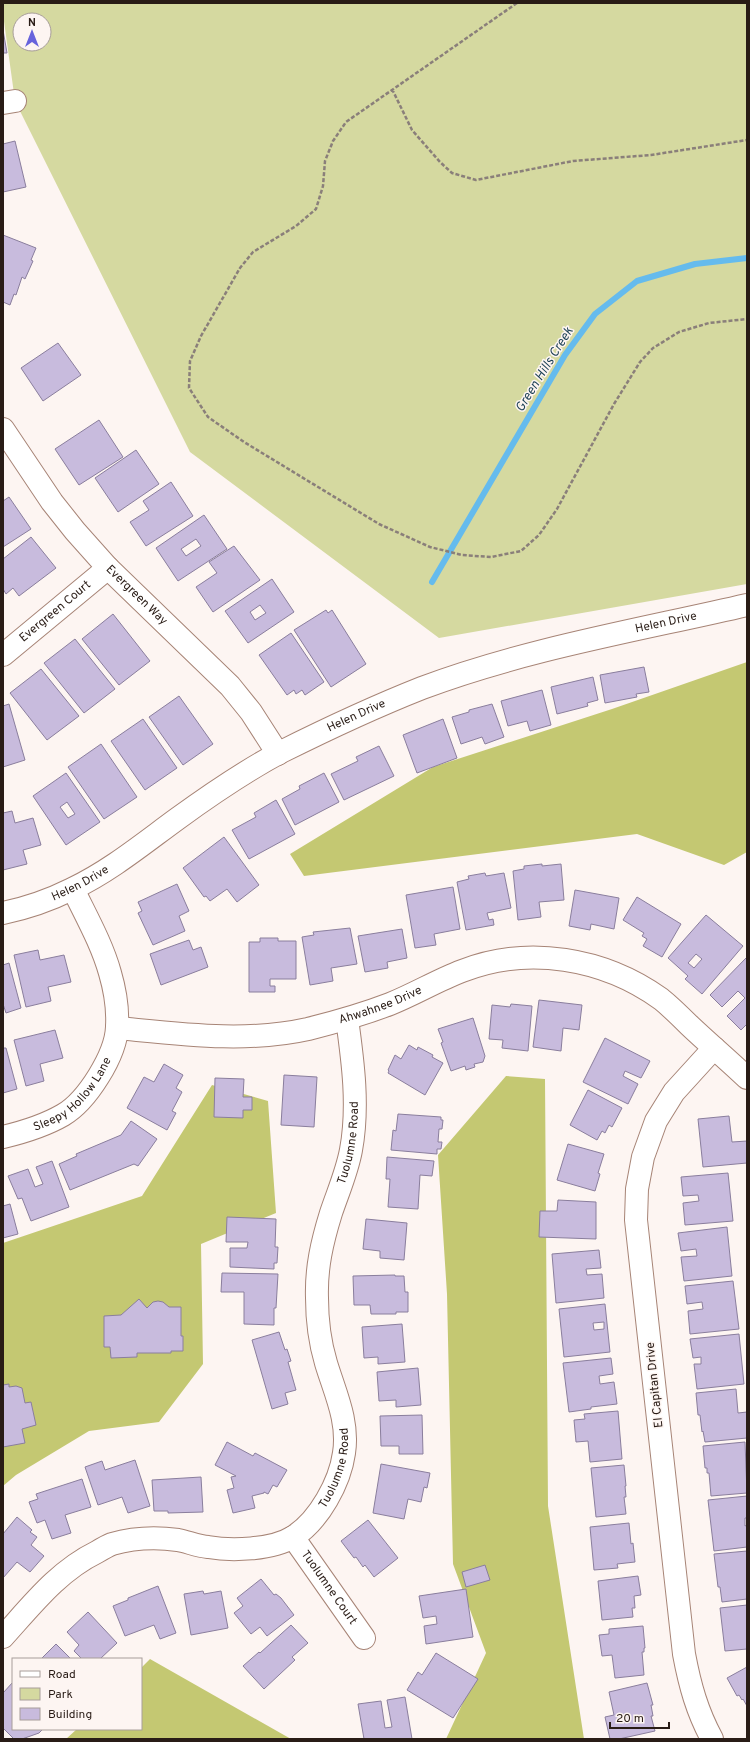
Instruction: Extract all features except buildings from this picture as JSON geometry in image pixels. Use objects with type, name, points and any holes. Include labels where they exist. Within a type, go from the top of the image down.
[{"type":"street","name":"Evergreen Way","points":[[3,429],[52,502],[108,568],[230,686],[252,712],[278,754]]},
{"type":"street","name":"Evergreen Court","points":[[3,655],[108,568]]},
{"type":"street","name":"Helen Drive","points":[[3,913],[27,908],[73,889],[124,858],[192,808],[228,784],[278,754],[374,708],[423,688],[473,671],[536,654],[747,605]]},
{"type":"street","points":[[73,889],[110,972],[116,999],[117,1028]]},
{"type":"street","name":"Ahwahnee Drive","points":[[117,1028],[224,1036],[265,1035],[307,1029],[347,1019],[391,1003],[463,971],[495,961],[528,957],[563,959],[601,968],[632,982],[661,1000],[747,1078]]},
{"type":"street","name":"Tuolumne Road","points":[[3,1636],[52,1582],[80,1560],[111,1545],[144,1538],[178,1540],[209,1548],[238,1550],[267,1546],[293,1537],[318,1516],[335,1484],[344,1453],[345,1423],[326,1362],[319,1333],[317,1299],[318,1263],[332,1210],[344,1181],[351,1149],[354,1081],[347,1019]]},
{"type":"street","name":"Sleepy Hollow Lane","points":[[3,1137],[34,1129],[64,1115],[90,1091],[108,1062],[117,1028]]},
{"type":"street","name":"El Capitan Drive","points":[[712,1739],[701,1719],[691,1689],[684,1654],[636,1220],[637,1189],[643,1157],[656,1121],[674,1092],[714,1048]]},
{"type":"street","name":"Tuolumne Court","points":[[293,1537],[364,1638]]},
{"type":"path","points":[[517,3],[346,122],[333,141],[325,162],[323,186],[316,209],[296,226],[253,252],[240,268],[201,336],[190,361],[189,388],[208,416],[244,442],[379,524],[430,547],[462,555],[491,557],[521,551],[539,535],[557,509],[614,404],[640,362],[653,348],[679,332],[710,323],[747,319]]},
{"type":"path","points":[[392,89],[412,130],[440,162],[452,173],[476,180],[573,162],[651,155],[747,140]]},
{"type":"green space","points":[[3,3],[747,3],[747,584],[439,638],[190,452],[15,101],[3,14]]},
{"type":"green space","points":[[747,662],[747,852],[724,865],[637,834],[304,876],[290,854],[433,767],[612,709]]},
{"type":"green space","points":[[506,1076],[545,1079],[548,1506],[584,1739],[446,1739],[486,1653],[453,1564],[447,1294],[438,1155]]},
{"type":"green space","points":[[212,1085],[268,1101],[276,1213],[201,1244],[203,1364],[159,1422],[89,1431],[16,1475],[3,1486],[3,1243],[142,1196]]},
{"type":"green space","points":[[150,1659],[291,1739],[66,1739],[76,1730],[142,1730],[142,1667]]},
{"type":"waterway","name":"Green Hills Creek","points":[[432,582],[565,355],[595,314],[637,281],[695,264],[747,258]]}]
